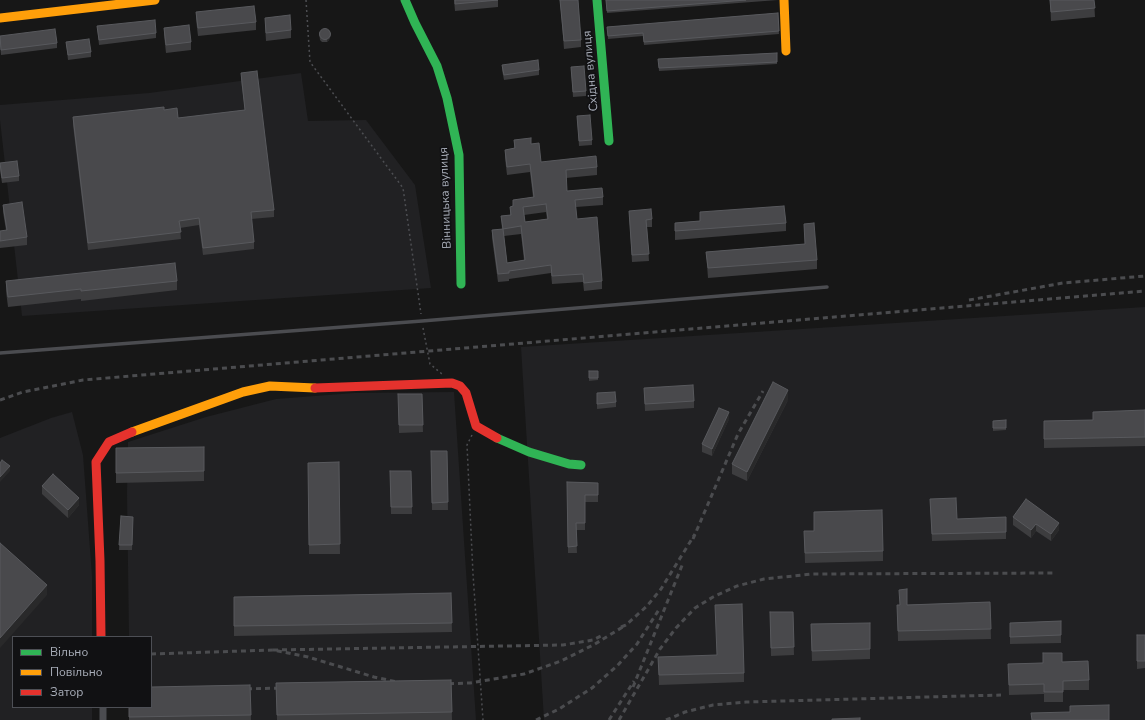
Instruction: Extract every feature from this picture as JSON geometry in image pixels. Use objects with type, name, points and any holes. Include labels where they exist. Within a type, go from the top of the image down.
[{"type":"street","points":[[0,18],[155,0]]},
{"type":"street","name":"Вінницька вулиця","points":[[405,0],[437,66],[447,98],[458,155],[461,284]]},
{"type":"street","name":"Східна вулиця","points":[[596,0],[609,141]]},
{"type":"street","points":[[784,0],[786,51]]},
{"type":"street","points":[[101,636],[96,462],[109,442],[131,432],[244,392],[270,386],[321,388],[452,383],[460,386],[466,393],[476,426],[494,437],[528,452],[569,464],[581,465]]},
{"type":"street","points":[[103,708],[103,720]]},
{"type":"lane","points":[[0,353],[422,321],[827,287]]},
{"type":"path","points":[[306,0],[310,62],[403,188],[422,321],[430,364],[452,383]]},
{"type":"path","points":[[476,426],[467,445],[473,574],[483,720]]},
{"type":"shaded area","points":[[301,73],[308,121],[366,120],[415,185],[431,288],[22,316],[0,120],[0,105],[149,93]]},
{"type":"shaded area","points":[[1145,307],[1145,720],[544,720],[521,347]]},
{"type":"shaded area","points":[[454,392],[476,720],[133,720],[150,708],[152,708],[152,636],[129,636],[127,493],[128,442],[206,417],[276,399],[354,393]]},
{"type":"shaded area","points":[[72,412],[83,455],[92,576],[92,636],[12,636],[12,708],[92,708],[92,720],[0,720],[0,438],[51,418]]},
{"type":"building","points":[[455,0],[498,0],[455,4]]},
{"type":"building","points":[[560,0],[578,0],[581,40],[564,41]]},
{"type":"building","points":[[606,0],[746,0],[607,11]]},
{"type":"building","points":[[1050,0],[1094,0],[1095,8],[1051,12]]},
{"type":"building","points":[[254,6],[256,22],[198,28],[196,12]]},
{"type":"building","points":[[778,13],[779,31],[644,42],[643,33],[608,36],[607,27]]},
{"type":"building","points":[[290,15],[291,30],[266,33],[265,18]]},
{"type":"building","points":[[155,20],[156,33],[99,40],[97,26]]},
{"type":"building","points":[[189,25],[191,42],[166,45],[164,28]]},
{"type":"building","points":[[55,29],[57,43],[1,50],[0,36]]},
{"type":"building","points":[[323,29],[327,29],[329,30],[329,38],[323,39],[320,36],[320,32]]},
{"type":"building","points":[[89,39],[91,52],[68,55],[66,42]]},
{"type":"building","points":[[777,53],[777,62],[659,68],[658,59]]},
{"type":"building","points":[[538,60],[539,70],[504,75],[502,65]]},
{"type":"building","points":[[584,66],[586,91],[573,92],[571,67]]},
{"type":"building","points":[[257,71],[274,210],[251,212],[254,242],[203,248],[199,218],[179,221],[181,232],[88,243],[73,117],[164,107],[164,110],[177,108],[178,118],[245,110],[241,73]]},
{"type":"building","points":[[590,115],[592,140],[579,141],[577,116]]},
{"type":"building","points":[[531,138],[531,144],[539,143],[541,162],[596,156],[597,167],[566,170],[567,191],[602,188],[603,197],[575,200],[577,219],[597,217],[602,281],[584,283],[583,274],[552,276],[551,265],[498,274],[492,230],[503,229],[501,216],[511,215],[510,207],[513,206],[513,200],[534,197],[530,164],[507,167],[505,150],[515,148],[514,140]],"holes":[[[546,204],[548,219],[525,222],[523,207]],[[521,226],[525,260],[507,263],[503,229]]]},
{"type":"building","points":[[17,161],[19,176],[2,178],[0,163]]},
{"type":"building","points":[[22,202],[27,237],[0,241],[0,231],[7,230],[3,205]]},
{"type":"building","points":[[784,206],[786,223],[675,231],[675,223],[700,221],[700,212]]},
{"type":"building","points":[[651,209],[652,219],[646,220],[649,254],[632,255],[629,211]]},
{"type":"building","points":[[814,223],[817,260],[708,268],[706,252],[805,244],[804,224]]},
{"type":"building","points":[[175,263],[177,281],[8,297],[6,281]]},
{"type":"building","points":[[589,371],[598,371],[598,378],[589,378]]},
{"type":"building","points":[[773,382],[788,390],[747,472],[732,464]]},
{"type":"building","points":[[693,385],[694,401],[645,404],[644,388]]},
{"type":"building","points":[[615,392],[616,402],[597,404],[597,393]]},
{"type":"building","points":[[398,394],[422,394],[423,425],[399,425]]},
{"type":"building","points":[[719,408],[729,412],[712,449],[702,444]]},
{"type":"building","points":[[1145,410],[1145,437],[1044,439],[1044,421],[1093,420],[1093,412]]},
{"type":"building","points":[[1006,420],[1006,428],[993,428],[993,421]]},
{"type":"building","points":[[204,447],[204,471],[116,473],[116,448]]},
{"type":"building","points":[[431,451],[447,451],[448,502],[432,503]]},
{"type":"building","points":[[2,460],[10,466],[0,477],[0,463]]},
{"type":"building","points":[[339,462],[340,544],[309,545],[308,463]]},
{"type":"building","points":[[390,471],[411,471],[412,507],[391,507]]},
{"type":"building","points":[[53,474],[79,498],[68,510],[42,486]]},
{"type":"building","points":[[567,482],[598,483],[598,495],[585,495],[585,523],[576,523],[577,546],[568,547]]},
{"type":"building","points":[[956,498],[957,519],[1006,517],[1006,532],[932,534],[930,499]]},
{"type":"building","points":[[1026,499],[1059,523],[1051,534],[1036,524],[1031,530],[1013,517]]},
{"type":"building","points":[[882,510],[883,551],[805,553],[804,531],[814,531],[814,512]]},
{"type":"building","points":[[121,516],[133,517],[132,545],[119,545]]},
{"type":"building","points":[[0,543],[47,585],[0,638]]},
{"type":"building","points":[[907,589],[907,605],[990,602],[991,629],[898,631],[897,605],[900,605],[899,590]]},
{"type":"building","points":[[451,593],[452,623],[234,626],[234,597]]},
{"type":"building","points":[[742,604],[744,673],[659,675],[658,657],[717,655],[715,605]]},
{"type":"building","points":[[770,612],[793,612],[794,647],[771,648]]},
{"type":"building","points":[[1061,621],[1061,635],[1010,637],[1010,623]]},
{"type":"building","points":[[870,623],[870,649],[812,651],[811,624]]},
{"type":"building","points":[[1137,635],[1145,635],[1145,661],[1137,661]]},
{"type":"building","points":[[1043,653],[1062,653],[1062,662],[1088,661],[1089,680],[1063,681],[1063,692],[1044,692],[1044,684],[1009,685],[1008,664],[1043,663]]},
{"type":"building","points":[[451,680],[452,712],[277,715],[276,683]]},
{"type":"building","points":[[250,685],[251,715],[129,717],[129,708],[152,708],[152,687]]},
{"type":"building","points":[[1109,705],[1109,720],[1032,720],[1031,713],[1070,712],[1070,706]]},
{"type":"building","points":[[860,718],[860,720],[832,720],[832,719]]},
{"type":"railway","points":[[969,300],[1063,283],[1145,276]]},
{"type":"railway","points":[[0,400],[23,392],[83,380],[1145,291]]},
{"type":"railway","points":[[693,539],[738,434],[763,391]]},
{"type":"railway","points":[[621,627],[626,625],[647,606],[661,589],[695,534]]},
{"type":"railway","points":[[633,687],[683,563]]},
{"type":"railway","points":[[619,720],[660,649],[676,628],[695,608],[713,597],[737,586],[764,579],[812,574],[1055,573]]},
{"type":"railway","points":[[536,720],[559,709],[592,688],[617,666],[637,644],[660,608]]},
{"type":"railway","points":[[440,684],[470,683],[524,674],[561,661],[595,644],[626,625]]},
{"type":"railway","points":[[273,650],[563,645],[593,640],[601,636]]},
{"type":"railway","points":[[152,654],[273,650],[308,657],[374,677],[402,683]]},
{"type":"railway","points":[[609,720],[634,681]]},
{"type":"railway","points":[[238,689],[286,688]]},
{"type":"railway","points":[[666,720],[685,712],[713,705],[746,702],[1001,695]]},
{"type":"traffic: fast","points":[[405,0],[437,66],[447,98],[459,155],[461,284]]},
{"type":"traffic: fast","points":[[597,0],[609,141]]},
{"type":"traffic: fast","points":[[497,438],[529,452],[569,464],[581,465]]},
{"type":"traffic: slow","points":[[0,18],[155,0]]},
{"type":"traffic: slow","points":[[784,0],[786,51]]},
{"type":"traffic: slow","points":[[132,432],[243,392],[270,386],[315,388]]},
{"type":"traffic: jam","points":[[315,388],[452,383],[460,386],[466,393],[476,426],[497,438]]},
{"type":"traffic: jam","points":[[101,636],[96,462],[109,442],[132,432]]}]
